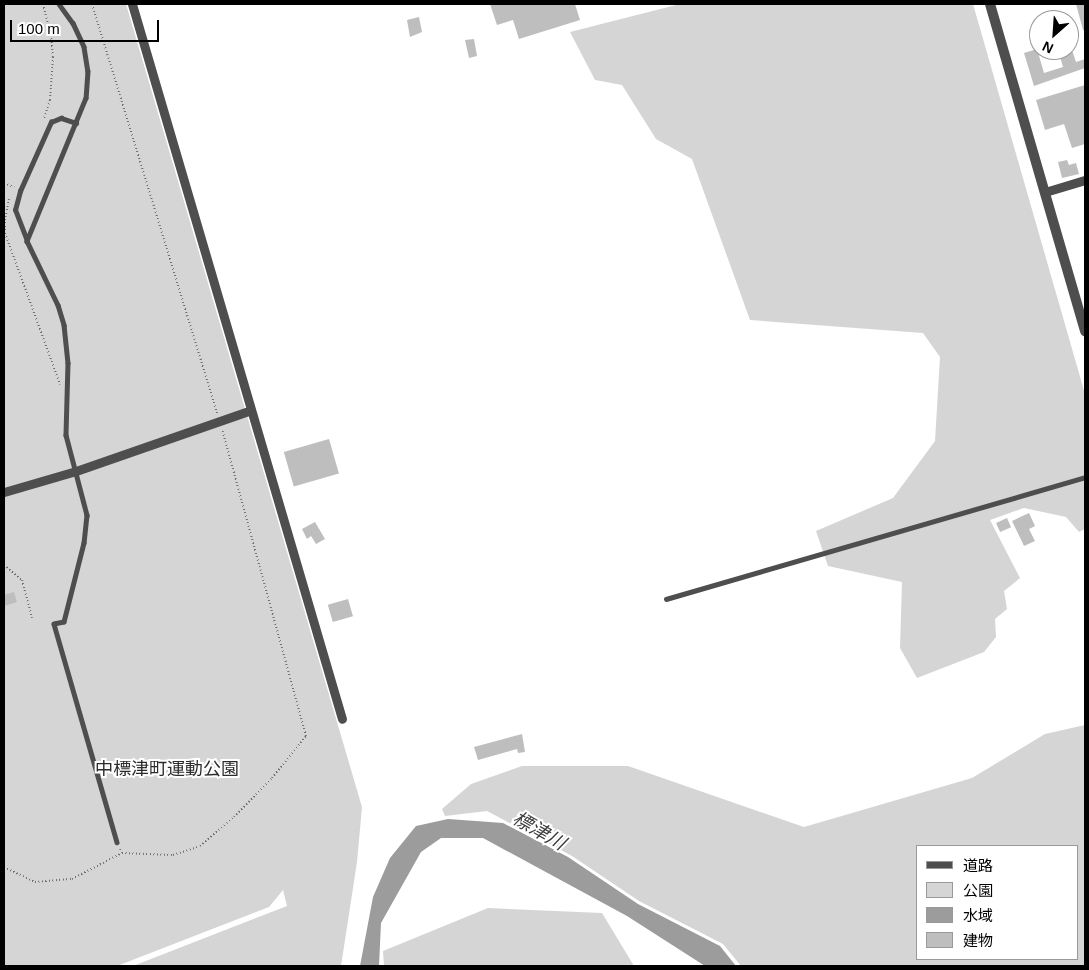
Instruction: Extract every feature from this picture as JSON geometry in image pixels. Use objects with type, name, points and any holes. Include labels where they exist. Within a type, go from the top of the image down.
[{"type":"street","points":[[132,4],[342,719]]},
{"type":"street","points":[[990,4],[1085,331]]},
{"type":"street","points":[[1045,192],[1085,180]]},
{"type":"street","points":[[4,492],[76,471],[251,410]]},
{"type":"lane","points":[[27,241],[86,98],[88,71],[84,47],[73,23],[59,4]]},
{"type":"lane","points":[[76,123],[61,118],[51,122],[20,191],[14,210],[17,221],[58,305],[64,325],[68,363],[66,435],[87,515],[84,543],[64,622],[54,624],[117,842]]},
{"type":"lane","points":[[666,599],[1085,477]]},
{"type":"path","points":[[42,124],[50,100],[53,57],[52,35],[43,4]]},
{"type":"path","points":[[4,867],[35,882],[72,879],[122,853],[173,855],[200,846],[234,816],[272,778],[306,736],[220,421],[92,4]]},
{"type":"path","points":[[4,183],[14,187],[6,207],[6,234],[60,383],[61,392]]},
{"type":"path","points":[[4,565],[22,580],[32,618]]},
{"type":"path","points":[[117,842],[122,853]]},
{"type":"green space","name":"中標津町運動公園","points":[[4,4],[126,4],[362,807],[357,862],[341,966],[133,966],[287,906],[283,890],[269,907],[117,966],[4,966]]},
{"type":"green space","points":[[680,4],[973,4],[1085,394],[1085,529],[1079,532],[1066,517],[1024,508],[990,520],[1020,578],[1004,591],[1007,609],[995,619],[996,637],[984,652],[917,678],[900,648],[902,582],[828,566],[816,531],[893,498],[935,441],[940,357],[923,333],[750,320],[692,159],[656,139],[622,85],[595,80],[570,32]]},
{"type":"green space","points":[[1085,725],[1085,966],[741,966],[723,944],[639,901],[572,856],[487,811],[445,816],[442,809],[471,784],[522,766],[628,766],[804,827],[972,778],[1045,734]]},
{"type":"green space","points":[[488,908],[602,913],[634,966],[384,966],[383,951]]},
{"type":"water","points":[[448,819],[503,823],[568,857],[638,904],[720,946],[736,966],[705,966],[627,916],[483,838],[441,838],[421,852],[381,923],[379,966],[360,966],[373,897],[390,858],[416,826]]},
{"type":"building","points":[[490,4],[575,4],[580,20],[519,39],[513,20],[497,25]]},
{"type":"building","points":[[1076,4],[1085,4],[1085,30],[1083,30]]},
{"type":"building","points":[[419,17],[422,32],[410,37],[407,20]]},
{"type":"building","points":[[474,39],[477,56],[469,58],[465,40]]},
{"type":"building","points":[[1029,51],[1029,60],[1040,60],[1044,73],[1063,67],[1061,60],[1075,60],[1076,62],[1085,59],[1085,68],[1034,86],[1024,53]]},
{"type":"building","points":[[1085,85],[1085,144],[1072,148],[1064,124],[1045,130],[1036,100]]},
{"type":"building","points":[[1067,160],[1069,165],[1076,163],[1079,174],[1062,178],[1058,162]]},
{"type":"building","points":[[329,439],[339,474],[294,487],[284,452]]},
{"type":"building","points":[[1029,513],[1035,526],[1029,529],[1035,541],[1024,546],[1012,521]]},
{"type":"building","points":[[1007,518],[1011,527],[1000,532],[996,523]]},
{"type":"building","points":[[315,522],[325,539],[316,544],[311,536],[307,539],[302,529]]},
{"type":"building","points":[[14,592],[17,602],[4,606],[4,595]]},
{"type":"building","points":[[348,599],[353,616],[333,622],[328,605]]},
{"type":"building","points":[[522,734],[525,752],[518,753],[517,749],[478,760],[474,747]]},
{"type":"water label","name":"標津川","points":[[539,831]]}]
